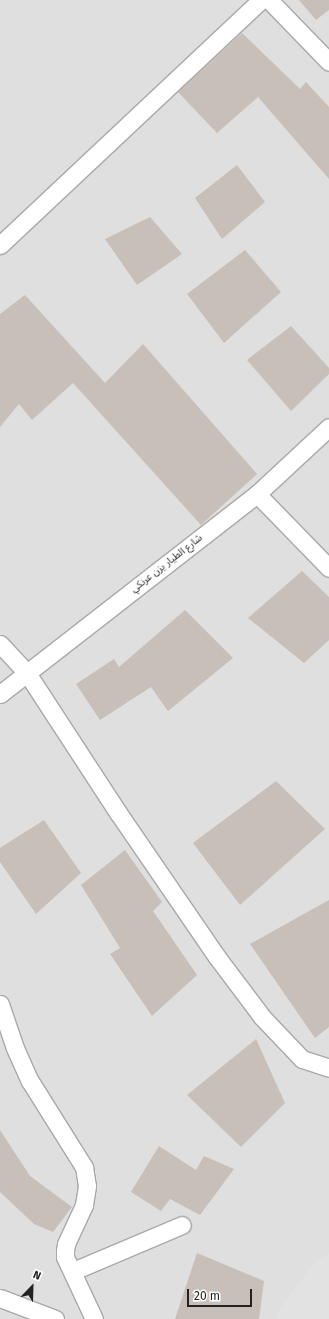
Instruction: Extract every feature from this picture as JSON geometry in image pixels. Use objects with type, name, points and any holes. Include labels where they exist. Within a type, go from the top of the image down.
[{"type":"street","points":[[0,245],[261,0]]},
{"type":"street","points":[[269,0],[329,62]]},
{"type":"street","name":"شارع الطيار يزن عرنكي","points":[[0,694],[257,494],[329,427]]},
{"type":"street","points":[[257,494],[329,568]]},
{"type":"street","points":[[0,644],[27,673],[119,814],[217,957],[262,1017],[302,1059],[329,1068]]},
{"type":"street","points":[[0,1004],[15,1048],[30,1081],[84,1167],[87,1186],[84,1205],[66,1244],[65,1257],[73,1270],[94,1319]]},
{"type":"street","points":[[73,1270],[182,1225]]},
{"type":"street","points":[[0,1298],[55,1319]]},
{"type":"shaded area","points":[[0,0],[329,0],[329,1319],[0,1319]]},
{"type":"shaded area","points":[[329,1253],[329,1319],[277,1319],[278,1311],[314,1263]]},
{"type":"building","points":[[299,0],[329,0],[329,10],[316,20]]},
{"type":"building","points":[[242,33],[300,89],[306,82],[329,107],[329,179],[258,97],[217,133],[178,92]]},
{"type":"building","points":[[237,165],[265,202],[222,239],[195,198]]},
{"type":"building","points":[[150,217],[182,254],[137,285],[105,239]]},
{"type":"building","points":[[245,250],[281,292],[224,343],[187,294]]},
{"type":"building","points":[[25,295],[105,383],[143,344],[257,474],[201,525],[73,383],[32,420],[19,404],[0,427],[0,314]]},
{"type":"building","points":[[291,326],[329,368],[329,374],[291,411],[247,360]]},
{"type":"building","points":[[302,571],[329,597],[329,640],[304,663],[248,618]]},
{"type":"building","points":[[185,610],[233,658],[168,711],[151,687],[100,720],[76,684],[114,659],[119,667]]},
{"type":"building","points":[[276,781],[325,829],[240,905],[193,843]]},
{"type":"building","points":[[44,820],[81,873],[36,914],[0,862],[0,848]]},
{"type":"building","points":[[125,850],[162,902],[153,911],[197,975],[152,1016],[110,954],[120,948],[81,885]]},
{"type":"building","points":[[329,900],[329,1027],[315,1038],[250,944]]},
{"type":"building","points":[[256,1039],[285,1103],[241,1147],[187,1095]]},
{"type":"building","points":[[0,1130],[30,1176],[72,1207],[53,1232],[34,1224],[0,1192]]},
{"type":"building","points":[[159,1146],[196,1170],[204,1156],[234,1169],[200,1215],[170,1199],[161,1211],[131,1192]]},
{"type":"building","points":[[197,1253],[264,1281],[259,1319],[175,1319]]}]
